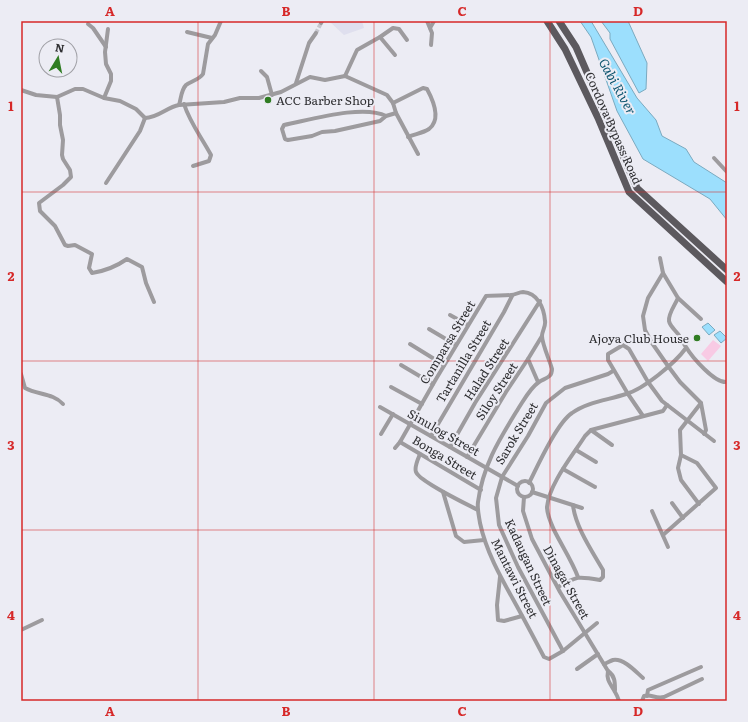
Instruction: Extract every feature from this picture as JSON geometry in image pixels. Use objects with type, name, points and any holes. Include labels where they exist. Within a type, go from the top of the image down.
[{"type":"main road","name":"Cordova Bypass Road","points":[[548,21],[565,49],[598,118],[629,192],[727,282]]},
{"type":"main road","name":"Cordova Bypass Road","points":[[559,21],[576,47],[636,188],[727,270]]},
{"type":"street","points":[[179,105],[185,86],[203,74],[208,44],[221,21]]},
{"type":"street","points":[[427,21],[432,33],[431,44]]},
{"type":"street","points":[[430,28],[434,21]]},
{"type":"street","points":[[88,24],[93,28],[106,47]]},
{"type":"street","points":[[345,76],[357,50],[393,28],[396,27],[399,29],[407,40]]},
{"type":"street","points":[[104,98],[111,84],[112,74],[106,64],[105,52],[108,30]]},
{"type":"street","points":[[187,32],[212,38]]},
{"type":"street","points":[[296,83],[309,43],[316,33]]},
{"type":"street","points":[[380,37],[395,55]]},
{"type":"street","points":[[261,71],[267,77],[272,95]]},
{"type":"street","points":[[145,118],[154,117],[172,106],[224,102],[232,99],[259,98],[288,89],[296,83],[312,77],[325,80],[345,76],[387,95],[393,103],[396,113],[418,154]]},
{"type":"street","points":[[21,90],[36,95],[57,98],[79,88],[104,98],[120,101],[136,109],[145,118]]},
{"type":"street","points":[[393,103],[423,88],[427,89],[432,98],[436,114],[432,125],[430,128],[408,137]]},
{"type":"street","points":[[57,98],[63,140],[62,155],[70,170],[71,177],[39,203],[40,211],[55,226],[65,245],[75,245],[92,254],[89,268],[92,273],[113,267],[127,259],[142,267],[146,283],[154,302]]},
{"type":"street","points":[[184,104],[190,121],[205,143],[211,155],[209,161],[193,166]]},
{"type":"street","points":[[386,116],[381,114],[352,112],[284,125],[282,129],[285,139],[288,140],[380,121],[386,116],[396,113]]},
{"type":"street","points":[[106,183],[140,131],[145,118]]},
{"type":"street","points":[[714,158],[727,172]]},
{"type":"street","points":[[660,258],[663,273],[678,298],[701,319]]},
{"type":"street","points":[[663,273],[648,298],[643,316],[645,330],[652,343],[680,382],[701,403],[706,430],[704,434]]},
{"type":"street","name":"Comparsa Street","points":[[395,448],[400,442],[486,296],[500,294],[512,296],[522,292],[536,297],[540,301]]},
{"type":"street","name":"Tartanilla Street","points":[[431,436],[512,296]]},
{"type":"street","points":[[678,298],[669,320],[670,324],[678,333],[686,348],[704,369],[721,382],[727,382]]},
{"type":"street","points":[[540,301],[546,323],[542,336]]},
{"type":"street","name":"Halad Street","points":[[450,448],[475,403],[540,301]]},
{"type":"street","points":[[450,315],[468,325]]},
{"type":"street","points":[[430,329],[456,345]]},
{"type":"street","name":"Siloy Street","points":[[467,457],[542,336]]},
{"type":"street","name":"Mantawi Street","points":[[542,336],[552,371],[549,377],[538,382],[523,401],[492,453],[486,469],[478,510],[484,540],[500,576],[544,657],[549,659],[563,652],[597,623]]},
{"type":"street","points":[[410,344],[444,365]]},
{"type":"street","points":[[643,416],[608,360],[608,354],[623,345],[629,349],[648,382],[667,405],[714,441]]},
{"type":"street","points":[[529,483],[560,426],[571,414],[582,406],[628,394],[648,382],[668,366],[686,348]]},
{"type":"street","points":[[528,359],[538,382]]},
{"type":"street","points":[[400,365],[433,384]]},
{"type":"street","name":"Sarok Street","points":[[502,477],[528,436],[546,403],[565,388],[614,371]]},
{"type":"street","points":[[21,374],[25,388],[39,393],[55,396],[63,404]]},
{"type":"street","points":[[391,387],[422,404]]},
{"type":"street","points":[[699,504],[681,480],[678,468],[681,455],[680,430],[701,403]]},
{"type":"street","points":[[578,577],[548,514],[547,506],[549,497],[563,470],[585,436],[591,430],[663,411],[667,405]]},
{"type":"street","name":"Sinulog Street","points":[[380,407],[518,486]]},
{"type":"street","points":[[382,434],[393,414]]},
{"type":"street","points":[[591,430],[612,445]]},
{"type":"street","name":"Bonga Street","points":[[400,442],[481,490]]},
{"type":"street","points":[[576,450],[596,462]]},
{"type":"street","points":[[420,454],[415,471],[418,476],[443,492],[478,510]]},
{"type":"street","points":[[663,535],[716,488],[697,463],[681,455]]},
{"type":"street","points":[[563,470],[595,487]]},
{"type":"street","name":"Kadaugan Street","points":[[502,477],[496,498],[499,525],[518,567],[563,652]]},
{"type":"street","points":[[522,482],[529,483],[532,486],[532,492],[529,496],[524,497],[518,492],[518,486],[522,482]]},
{"type":"street","points":[[443,492],[456,536],[464,542],[484,540]]},
{"type":"street","points":[[532,492],[582,508]]},
{"type":"street","name":"Dinagat Street","points":[[524,497],[523,511],[532,539],[585,634],[608,671],[614,677],[615,690],[619,701]]},
{"type":"street","points":[[672,503],[683,518]]},
{"type":"street","points":[[558,587],[578,577],[600,580],[604,577],[603,570],[580,527],[574,513],[573,505]]},
{"type":"street","points":[[652,511],[668,547]]},
{"type":"street","points":[[500,576],[497,605],[498,620],[504,621],[522,616]]},
{"type":"street","points":[[21,630],[42,620]]},
{"type":"street","points":[[577,669],[598,654]]},
{"type":"street","points":[[604,664],[618,660],[629,666],[643,678]]},
{"type":"street","points":[[642,701],[644,696],[647,696],[648,690],[701,667]]},
{"type":"street","name":"Dinagat Street","points":[[608,671],[607,679],[610,686],[615,690]]},
{"type":"street","points":[[647,696],[658,699],[702,679]]},
{"type":"shaded area","points":[[329,21],[362,21],[364,28],[344,35]]},
{"type":"shaded area","points":[[713,340],[721,346],[708,361],[701,354]]},
{"type":"water","name":"Gabi River","points":[[580,21],[591,21],[637,98],[656,120],[662,136],[686,149],[694,162],[727,183],[727,220],[710,199],[643,159],[617,111],[591,37]]},
{"type":"water","points":[[601,21],[628,21],[647,63],[646,89],[639,93],[610,39],[610,33]]},
{"type":"water","points":[[708,323],[715,330],[709,335],[702,327]]},
{"type":"water","points":[[720,331],[727,338],[721,343],[714,335]]},
{"type":"tunnel","points":[[316,33],[321,23]]},
{"type":"place","name":"ACC Barber Shop","points":[[268,100]]},
{"type":"place","name":"Ajoya Club House","points":[[697,338]]}]
